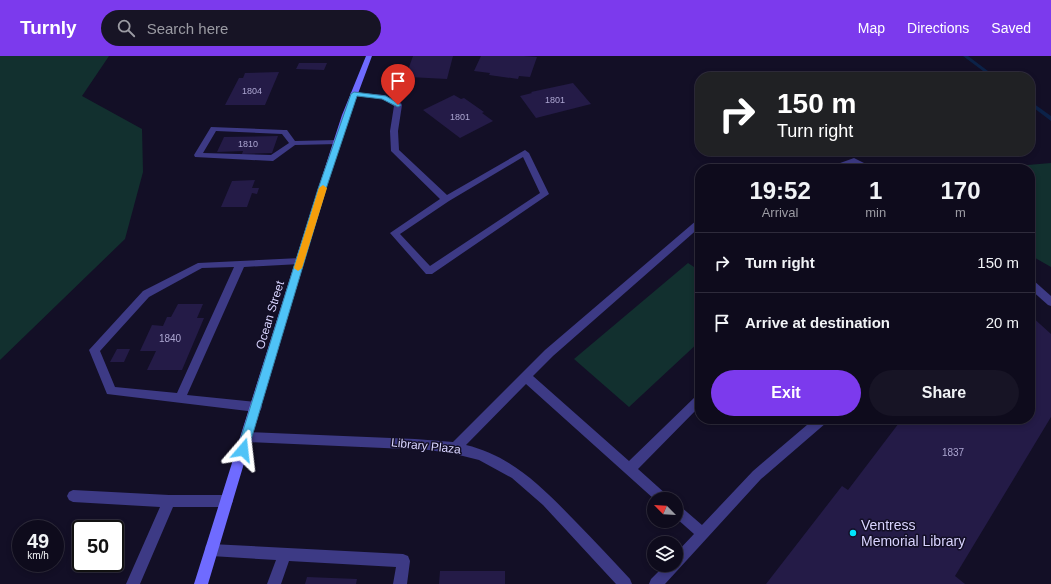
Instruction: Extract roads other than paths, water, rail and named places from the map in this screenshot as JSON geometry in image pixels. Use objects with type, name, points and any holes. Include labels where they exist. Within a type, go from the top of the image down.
[{"type":"main road","name":"Ocean Street","points":[[201,584],[300,261],[354,94],[369,56]]},
{"type":"lane","points":[[354,94],[384,97],[398,105],[394,131],[395,151],[446,198]]},
{"type":"lane","points":[[293,143],[284,132],[214,129],[198,155],[273,158],[293,143],[338,142]]},
{"type":"lane","points":[[525,153],[545,194],[429,271],[394,233],[446,198],[525,153]]},
{"type":"lane","points":[[846,164],[854,161],[861,164]]},
{"type":"lane","points":[[455,448],[549,353],[695,226]]},
{"type":"lane","points":[[256,407],[111,391],[94,350],[146,294],[201,265],[300,261]]},
{"type":"lane","points":[[180,399],[240,263]]},
{"type":"lane","points":[[1035,288],[1051,302]]},
{"type":"lane","points":[[525,376],[655,492]]},
{"type":"lane","points":[[630,469],[695,404]]},
{"type":"lane","points":[[683,555],[757,475],[816,424]]},
{"type":"lane","name":"Library Plaza","points":[[247,437],[348,440],[455,448],[475,452],[494,460],[531,486],[553,507],[624,584]]},
{"type":"lane","points":[[73,496],[169,501],[227,501]]},
{"type":"lane","points":[[133,584],[169,501]]},
{"type":"lane","points":[[683,516],[703,534]]},
{"type":"lane","points":[[212,550],[403,561],[400,584]]},
{"type":"lane","points":[[274,584],[285,554]]},
{"type":"lane","points":[[656,584],[667,572]]},
{"type":"waterway","points":[[965,56],[987,72]]},
{"type":"waterway","points":[[1035,107],[1051,119]]},
{"type":"place","name":"Ventress Memorial Library","points":[[853,533]]}]
